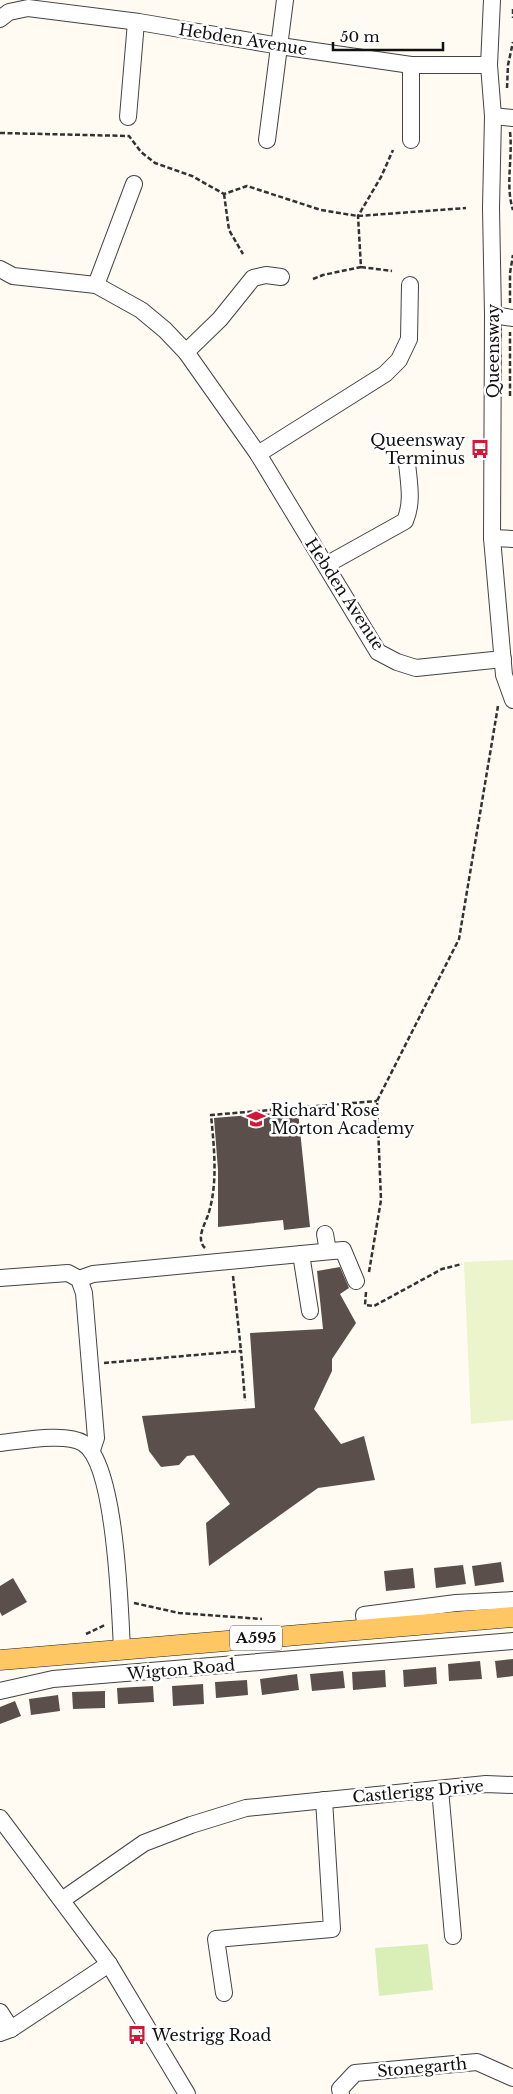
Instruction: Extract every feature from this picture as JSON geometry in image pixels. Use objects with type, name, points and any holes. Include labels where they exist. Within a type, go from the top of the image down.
[{"type":"main road","name":"Wigton Road","points":[[0,1660],[513,1617]]},
{"type":"street","points":[[267,140],[285,0]]},
{"type":"street","name":"Queensway","points":[[492,0],[488,65],[493,116],[491,208],[493,315],[492,538],[506,701]]},
{"type":"street","name":"Hebden Avenue","points":[[0,19],[8,12],[28,8],[136,22],[411,65],[488,65]]},
{"type":"street","points":[[128,117],[136,22]]},
{"type":"street","points":[[410,140],[411,65]]},
{"type":"street","points":[[493,116],[511,123]]},
{"type":"street","points":[[96,285],[134,184]]},
{"type":"street","name":"Hebden Avenue","points":[[0,269],[14,276],[96,285],[141,310],[165,330],[186,352],[258,454],[378,652],[396,662],[416,668],[503,659]]},
{"type":"street","points":[[186,352],[220,319],[253,278],[266,275],[281,277]]},
{"type":"street","points":[[258,454],[385,374],[399,360],[409,339],[410,285]]},
{"type":"street","points":[[493,315],[512,313]]},
{"type":"street","points":[[326,565],[405,521],[410,509],[407,463]]},
{"type":"street","points":[[492,538],[513,539]]},
{"type":"street","points":[[325,1234],[328,1251]]},
{"type":"street","points":[[79,1279],[94,1274],[343,1250],[364,1280]]},
{"type":"street","points":[[301,1254],[310,1311]]},
{"type":"street","points":[[0,1278],[68,1273],[79,1279],[84,1293],[96,1438],[92,1450]]},
{"type":"street","points":[[0,1443],[69,1438],[82,1442],[92,1450],[112,1517],[120,1602],[122,1650]]},
{"type":"street","points":[[366,1630],[364,1615],[456,1603],[513,1600]]},
{"type":"street","name":"Wigton Road","points":[[0,1691],[52,1679],[513,1641]]},
{"type":"street","name":"Castlerigg Drive","points":[[62,1900],[144,1843],[246,1808],[486,1784],[513,1785]]},
{"type":"street","points":[[440,1789],[453,1936]]},
{"type":"street","points":[[224,1993],[216,1939],[332,1929],[324,1800]]},
{"type":"street","points":[[0,1818],[109,1964],[186,2094]]},
{"type":"street","points":[[0,2012],[5,2031],[109,1964]]},
{"type":"street","name":"Stonegarth","points":[[341,2094],[340,2089],[355,2073],[477,2062],[513,2078]]},
{"type":"path","points":[[513,9],[513,18]]},
{"type":"path","points":[[507,95],[508,65],[513,42]]},
{"type":"path","points":[[511,123],[510,186],[513,210]]},
{"type":"path","points":[[0,133],[129,136],[141,152],[155,162],[192,176],[224,194],[248,186],[321,210],[358,216],[466,208]]},
{"type":"path","points":[[361,267],[358,216],[381,176],[393,150]]},
{"type":"path","points":[[224,194],[229,230],[243,254]]},
{"type":"path","points":[[512,313],[510,273],[513,255]]},
{"type":"path","points":[[313,279],[361,267],[392,271]]},
{"type":"path","points":[[462,1264],[442,1269],[374,1306],[365,1305],[364,1280],[381,1200],[377,1101],[459,939],[506,701]]},
{"type":"path","points":[[245,1400],[241,1351],[229,1261],[202,1245],[200,1237],[209,1214],[215,1166],[211,1115],[377,1101]]},
{"type":"path","points":[[90,1364],[241,1351]]},
{"type":"path","points":[[120,1602],[179,1613],[269,1619]]},
{"type":"path","points":[[84,1635],[103,1627],[107,1622]]},
{"type":"green space","points":[[513,1260],[513,1420],[471,1424],[464,1262]]},
{"type":"green space","points":[[428,1944],[433,1990],[379,1996],[375,1948]]},
{"type":"building","points":[[298,1111],[310,1227],[284,1230],[283,1220],[218,1227],[218,1170],[214,1118]]},
{"type":"building","points":[[340,1267],[349,1288],[340,1294],[356,1323],[332,1359],[332,1371],[314,1409],[341,1444],[364,1436],[375,1480],[318,1488],[209,1566],[206,1523],[230,1504],[194,1455],[187,1456],[179,1465],[161,1467],[149,1451],[142,1416],[255,1408],[250,1333],[323,1329],[317,1271]]},
{"type":"building","points":[[501,1562],[504,1582],[475,1586],[472,1566]]},
{"type":"building","points":[[463,1565],[466,1584],[436,1588],[434,1568]]},
{"type":"building","points":[[413,1568],[415,1588],[386,1591],[384,1571]]},
{"type":"building","points":[[13,1578],[27,1602],[2,1616],[0,1612],[0,1586]]},
{"type":"building","points":[[513,1659],[513,1676],[497,1678],[495,1661]]},
{"type":"building","points":[[480,1661],[482,1679],[449,1681],[448,1664]]},
{"type":"building","points":[[436,1667],[437,1684],[404,1687],[403,1670]]},
{"type":"building","points":[[385,1670],[386,1687],[353,1690],[352,1672]]},
{"type":"building","points":[[343,1671],[345,1688],[312,1691],[310,1674]]},
{"type":"building","points":[[297,1674],[299,1690],[262,1695],[260,1679]]},
{"type":"building","points":[[247,1680],[248,1695],[216,1698],[215,1682]]},
{"type":"building","points":[[203,1684],[204,1704],[173,1706],[172,1686]]},
{"type":"building","points":[[153,1686],[154,1702],[118,1704],[117,1688]]},
{"type":"building","points":[[105,1691],[105,1708],[73,1709],[72,1692]]},
{"type":"building","points":[[58,1695],[60,1711],[31,1715],[29,1699]]},
{"type":"building","points":[[15,1701],[21,1716],[0,1724],[0,1707]]},
{"type":"place","name":"Queensway Terminus","points":[[480,449]]},
{"type":"place","name":"Richard Rose Morton Academy","points":[[256,1119]]},
{"type":"place","name":"Westrigg Road","points":[[137,2035]]}]
